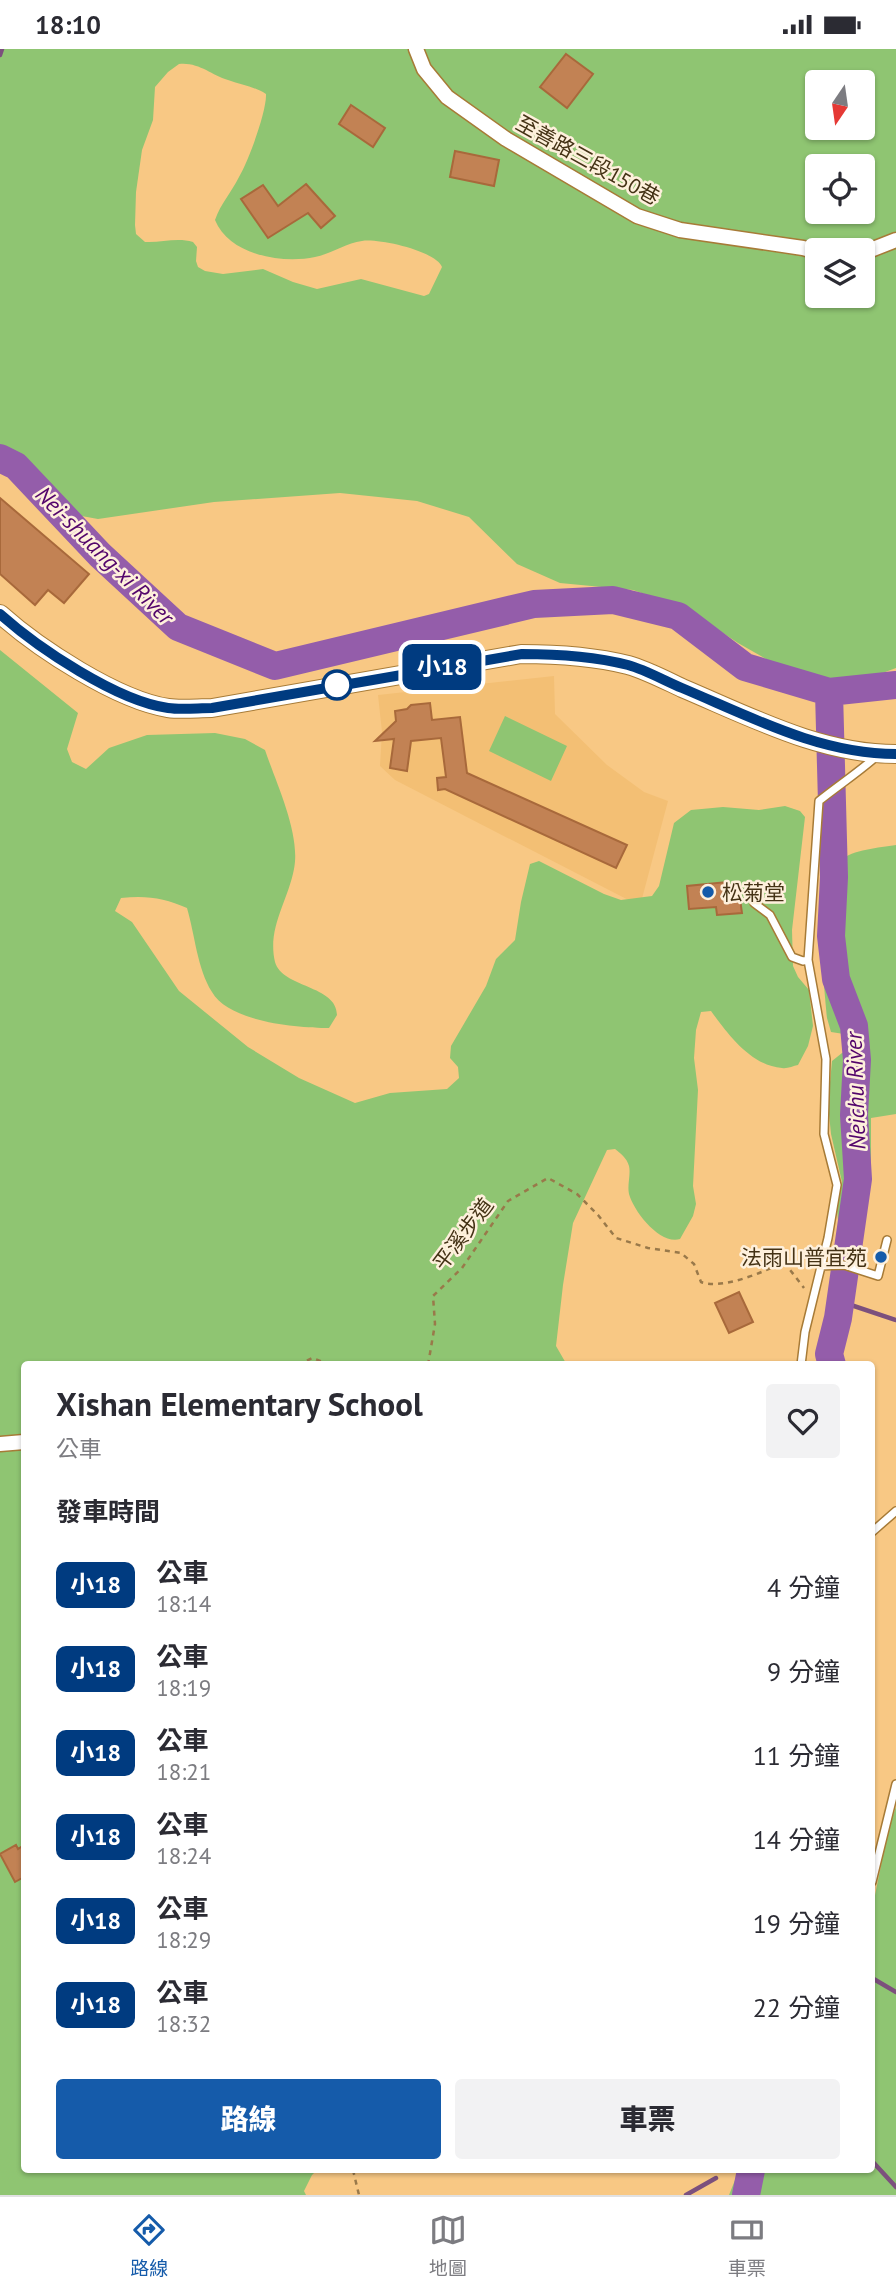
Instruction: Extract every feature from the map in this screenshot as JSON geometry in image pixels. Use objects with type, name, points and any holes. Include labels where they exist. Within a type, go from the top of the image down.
[{"type":"street","name":"至善路三段150巷","points":[[416,49],[424,69],[447,97],[506,139],[637,216],[680,230],[805,249]]},
{"type":"street","points":[[875,248],[896,240]]},
{"type":"street","points":[[0,614],[21,632],[78,669],[121,692],[168,708],[212,708],[522,654],[573,655],[630,666],[787,733],[843,749],[887,754]]},
{"type":"street","points":[[0,1444],[21,1442]]},
{"type":"lane","points":[[802,1361],[837,1185],[824,1134],[827,1059],[808,960],[819,801],[845,780],[887,754]]},
{"type":"lane","points":[[754,904],[770,915],[792,957],[808,960]]},
{"type":"lane","points":[[820,1266],[844,1265],[878,1276],[887,1240]]},
{"type":"lane","points":[[875,1529],[896,1511]]},
{"type":"lane","points":[[875,1870],[896,1784]]},
{"type":"path","name":"平溪步道","points":[[429,1361],[435,1324],[433,1296],[462,1268],[508,1201],[548,1178],[577,1194],[616,1238],[648,1248],[681,1253],[694,1264],[701,1282],[711,1286],[760,1273],[784,1262],[813,1299]]},
{"type":"path","points":[[353,2173],[359,2195]]},
{"type":"shaded area","points":[[554,676],[555,714],[607,765],[644,792],[668,801],[640,906],[395,780],[380,766],[382,732],[378,695]]},
{"type":"green space","points":[[0,49],[896,49],[896,668],[877,675],[835,681],[780,667],[687,609],[633,590],[560,583],[517,564],[469,517],[417,501],[340,493],[214,502],[98,519],[76,515],[42,474],[0,448]],"holes":[[[179,64],[205,69],[266,94],[260,124],[247,160],[215,220],[232,242],[258,254],[287,259],[315,257],[362,241],[406,247],[429,256],[442,267],[429,294],[424,296],[361,279],[317,289],[263,269],[223,274],[205,271],[198,267],[197,247],[193,242],[145,242],[136,234],[136,192],[142,150],[153,120],[155,87]]]},
{"type":"green space","points":[[0,650],[78,713],[67,749],[72,762],[86,769],[109,748],[147,735],[215,733],[245,739],[265,750],[291,825],[295,855],[291,881],[276,926],[273,950],[275,962],[280,971],[288,977],[319,992],[335,1005],[337,1015],[329,1028],[282,1025],[248,1017],[221,1002],[212,992],[203,973],[187,908],[155,898],[130,897],[121,898],[115,911],[132,922],[179,991],[248,1047],[299,1078],[355,1103],[390,1093],[447,1089],[459,1078],[458,1067],[450,1058],[451,1046],[486,986],[496,959],[515,940],[530,864],[539,861],[621,900],[652,896],[659,886],[674,823],[691,810],[723,807],[759,810],[785,806],[800,811],[805,817],[792,930],[793,966],[809,990],[813,1026],[808,1046],[798,1065],[784,1068],[771,1066],[741,1047],[711,1011],[701,1012],[696,1030],[694,1058],[698,1090],[693,1186],[696,1204],[693,1216],[680,1239],[672,1240],[656,1232],[642,1218],[629,1194],[627,1161],[615,1149],[607,1150],[573,1223],[556,1346],[565,1361],[21,1361],[21,2173],[314,2173],[304,2191],[306,2195],[0,2195]]},
{"type":"green space","points":[[505,716],[567,746],[551,781],[489,751]]},
{"type":"green space","points":[[896,845],[896,1114],[871,1118],[871,1171],[855,1232],[846,1229],[838,1220],[837,1209],[842,1182],[831,1134],[828,1104],[832,1061],[842,1053],[862,1048],[868,1035],[831,1032],[824,982],[823,913],[831,874],[840,861],[859,851]]},
{"type":"green space","points":[[896,1807],[896,2195],[729,2195],[738,2173],[875,2173],[875,1895],[889,1826]]},
{"type":"building","points":[[566,54],[593,74],[567,108],[540,87]]},
{"type":"building","points":[[351,105],[385,128],[373,147],[339,124]]},
{"type":"building","points":[[455,151],[499,160],[494,186],[450,177]]},
{"type":"building","points":[[306,184],[335,216],[321,228],[308,213],[268,238],[241,199],[263,185],[278,206]]},
{"type":"building","points":[[0,498],[89,574],[64,603],[48,590],[35,605],[0,574]]},
{"type":"building","points":[[430,703],[432,720],[460,717],[467,773],[627,845],[616,868],[445,789],[438,790],[437,778],[446,777],[441,738],[411,741],[407,771],[390,768],[394,739],[375,741],[396,721],[395,711],[407,709],[411,705]]},
{"type":"building","name":"松菊堂","points":[[727,882],[728,900],[740,899],[742,913],[717,915],[716,907],[689,909],[687,886]]},
{"type":"building","points":[[739,1292],[753,1322],[729,1333],[715,1303]]},
{"type":"building","points":[[16,1845],[18,1849],[21,1847],[21,1879],[15,1882],[0,1854]]},
{"type":"waterway","points":[[0,55],[2,49]]},
{"type":"waterway","name":"Nei-shuang-xi River","points":[[0,458],[16,466],[100,555],[178,627],[275,666],[534,604],[613,600],[678,616],[745,667],[829,692],[896,685]]},
{"type":"waterway","name":"Neichu River","points":[[829,692],[834,877],[831,936],[836,979],[854,1026],[857,1060],[854,1115],[858,1179],[838,1318],[829,1354],[831,1361]]},
{"type":"waterway","points":[[839,1301],[896,1320]]},
{"type":"waterway","points":[[875,1980],[896,1992]]},
{"type":"waterway","points":[[875,2164],[896,2187]]},
{"type":"waterway","name":"Neichu River","points":[[746,2195],[750,2173]]},
{"type":"waterway","points":[[686,2195],[716,2178]]},
{"type":"bus line","name":"小18","points":[[0,614],[21,632],[78,669],[121,692],[168,708],[212,708],[522,654],[573,655],[630,666],[787,733],[816,742],[843,749],[896,754]]},
{"type":"place","name":"松菊堂","points":[[708,892]]},
{"type":"place","name":"法雨山普宜苑","points":[[881,1257]]}]
